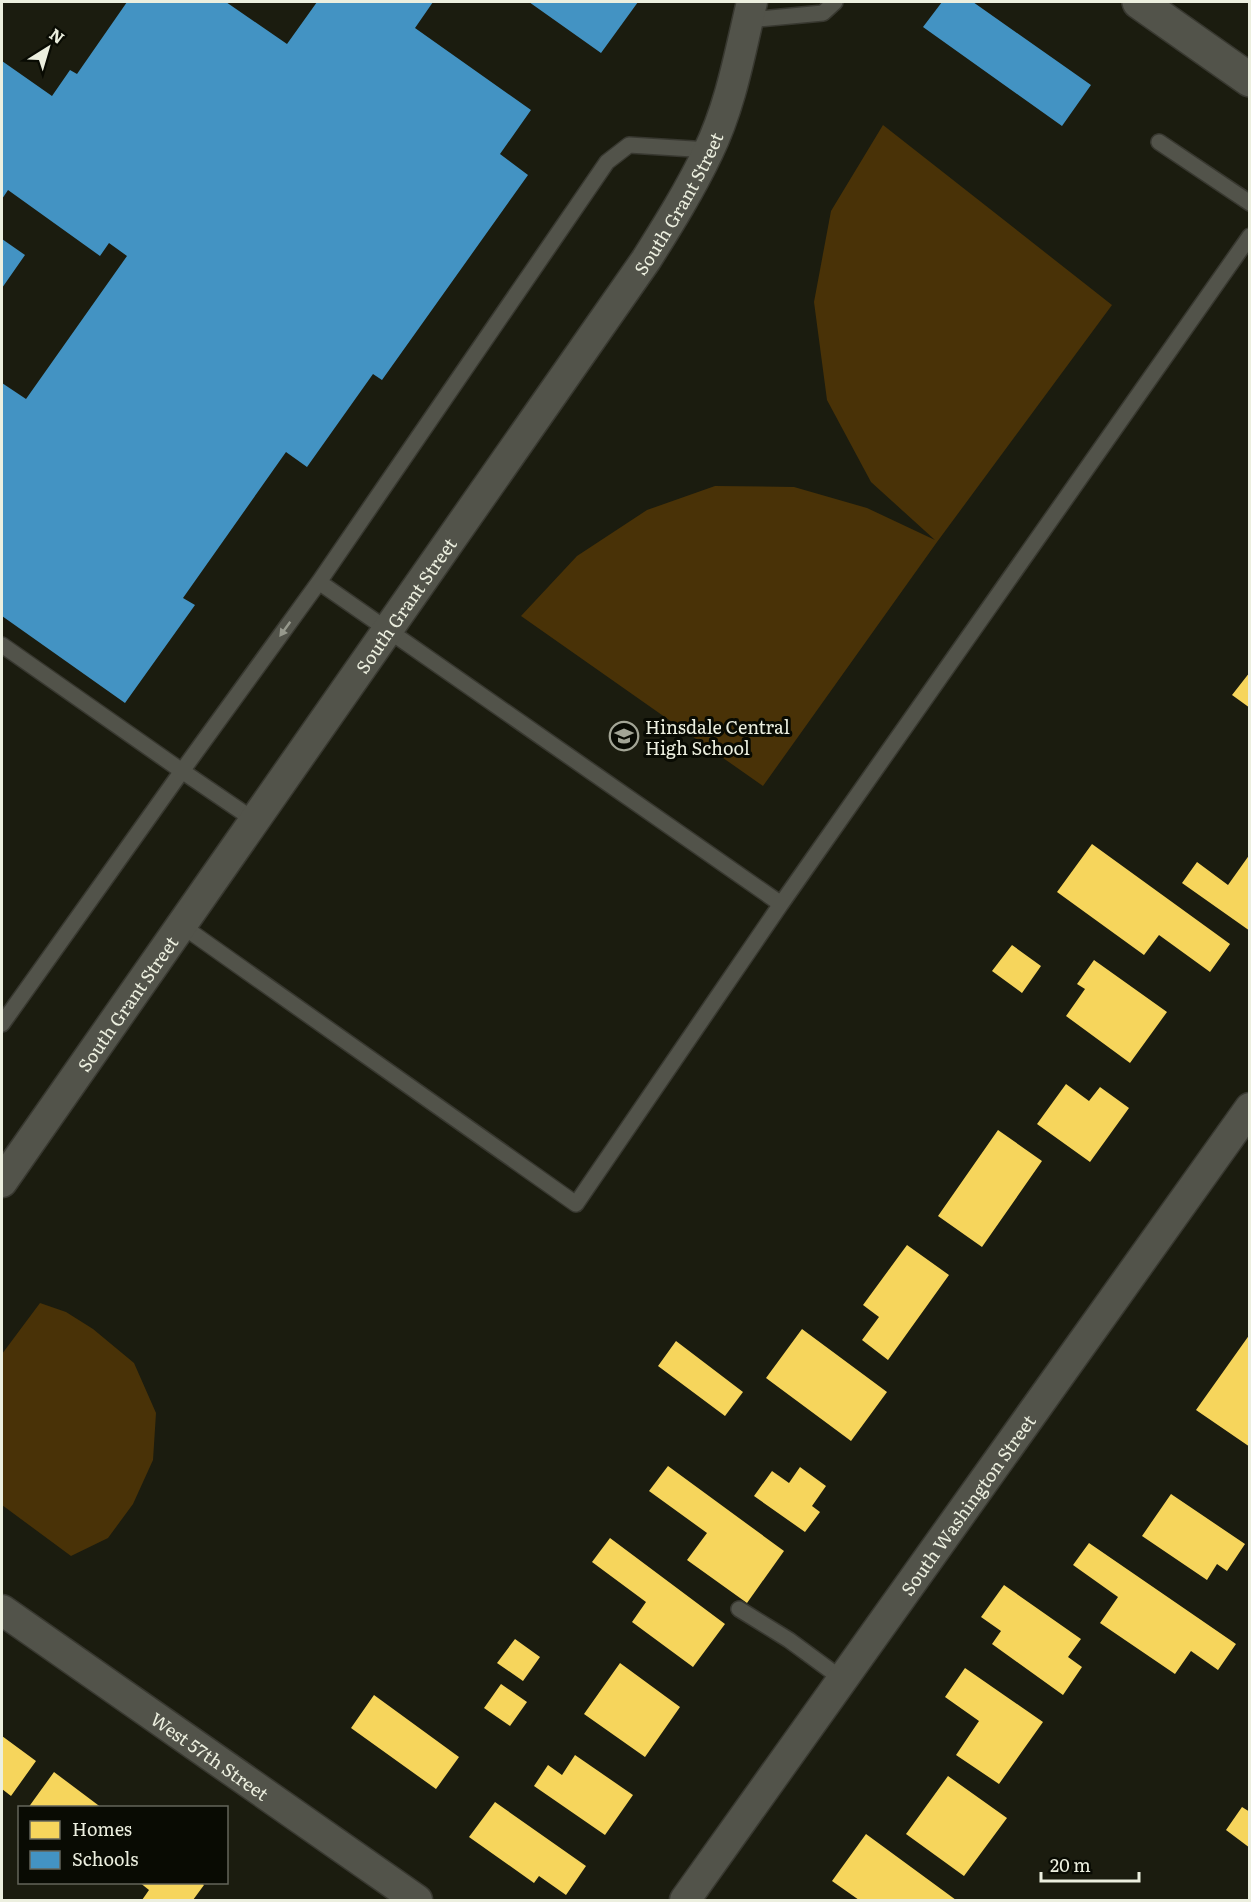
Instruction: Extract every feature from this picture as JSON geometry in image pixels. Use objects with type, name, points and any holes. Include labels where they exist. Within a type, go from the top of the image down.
[{"type":"main road","points":[[1139,2],[1250,80]]},
{"type":"street","name":"South Grant Street","points":[[2,1182],[646,260],[679,207],[709,150],[725,108],[750,11]]},
{"type":"street","name":"South Washington Street","points":[[684,1900],[1250,1108]]},
{"type":"street","name":"West 57th Street","points":[[2,1610],[417,1900]]},
{"type":"lane","points":[[750,11],[823,13],[835,2]]},
{"type":"lane","points":[[1160,142],[1250,203]]},
{"type":"lane","points":[[2,1024],[319,582],[608,162],[629,145],[709,150]]},
{"type":"lane","points":[[181,925],[576,1204],[781,904],[1250,236]]},
{"type":"lane","points":[[319,582],[781,904]]},
{"type":"lane","points":[[2,645],[254,820]]},
{"type":"lane","points":[[739,1610],[789,1640],[842,1680]]},
{"type":"shaded area","points":[[883,125],[1112,305],[937,542],[763,786],[521,616],[577,556],[647,510],[715,486],[794,487],[867,508],[935,540],[871,482],[827,400],[814,302],[831,211]]},
{"type":"shaded area","points":[[40,1303],[66,1312],[93,1329],[134,1363],[156,1413],[153,1460],[133,1504],[108,1538],[71,1556],[2,1505],[2,1354]]},
{"type":"building: Homes","points":[[1250,672],[1250,708],[1232,695]]},
{"type":"building: Homes","points":[[1092,844],[1230,944],[1210,972],[1159,935],[1144,955],[1057,892]]},
{"type":"building: Homes","points":[[1250,854],[1250,931],[1182,883],[1197,862],[1228,885]]},
{"type":"building: Homes","points":[[1012,945],[1041,966],[1022,993],[992,971]]},
{"type":"building: Homes","points":[[1094,960],[1167,1012],[1130,1063],[1066,1016],[1085,989],[1077,984]]},
{"type":"building: Homes","points":[[1066,1084],[1089,1101],[1100,1087],[1129,1108],[1090,1162],[1037,1124]]},
{"type":"building: Homes","points":[[998,1130],[1042,1161],[982,1247],[938,1216]]},
{"type":"building: Homes","points":[[907,1245],[949,1275],[888,1360],[862,1340],[879,1317],[863,1305]]},
{"type":"building: Homes","points":[[802,1329],[887,1392],[851,1441],[766,1378]]},
{"type":"building: Homes","points":[[1250,1334],[1250,1447],[1196,1410]]},
{"type":"building: Homes","points":[[676,1341],[743,1392],[725,1416],[658,1366]]},
{"type":"building: Homes","points":[[668,1466],[784,1551],[747,1603],[687,1560],[707,1533],[649,1491]]},
{"type":"building: Homes","points":[[800,1467],[826,1486],[812,1506],[820,1512],[805,1532],[754,1496],[772,1471],[789,1483]]},
{"type":"building: Homes","points":[[1171,1494],[1245,1544],[1227,1571],[1217,1564],[1207,1580],[1142,1536]]},
{"type":"building: Homes","points":[[610,1538],[725,1624],[693,1667],[632,1622],[646,1602],[592,1562]]},
{"type":"building: Homes","points":[[1089,1543],[1236,1644],[1218,1670],[1191,1651],[1175,1674],[1100,1623],[1118,1597],[1073,1565]]},
{"type":"building: Homes","points":[[1004,1585],[1081,1639],[1068,1657],[1082,1667],[1063,1695],[992,1644],[1001,1631],[981,1617]]},
{"type":"building: Homes","points":[[515,1639],[540,1657],[523,1681],[497,1663]]},
{"type":"building: Homes","points":[[620,1663],[680,1707],[645,1757],[584,1714]]},
{"type":"building: Homes","points":[[965,1668],[1043,1722],[999,1784],[956,1755],[979,1721],[945,1697]]},
{"type":"building: Homes","points":[[501,1684],[527,1702],[510,1726],[484,1708]]},
{"type":"building: Homes","points":[[374,1695],[459,1757],[436,1789],[351,1728]]},
{"type":"building: Homes","points":[[2,1736],[36,1761],[11,1796],[2,1789]]},
{"type":"building: Homes","points":[[575,1755],[633,1795],[605,1835],[534,1786],[548,1765],[562,1775]]},
{"type":"building: Homes","points":[[54,1772],[99,1806],[29,1806]]},
{"type":"building: Homes","points":[[948,1776],[1007,1818],[964,1876],[906,1834]]},
{"type":"building: Homes","points":[[495,1802],[586,1866],[566,1895],[539,1876],[534,1883],[469,1837]]},
{"type":"building: Homes","points":[[1242,1807],[1250,1812],[1250,1848],[1226,1830]]},
{"type":"building: Homes","points":[[866,1834],[956,1900],[859,1900],[832,1881]]},
{"type":"building: Homes","points":[[142,1884],[204,1885],[193,1900],[142,1900],[149,1890]]},
{"type":"building: Schools","points":[[127,2],[226,2],[287,44],[317,2],[433,2],[415,28],[531,110],[500,154],[528,175],[382,380],[373,374],[307,467],[286,452],[183,598],[195,605],[125,703],[2,616],[2,383],[26,399],[127,256],[109,243],[100,256],[8,190],[2,199],[2,61],[52,96],[70,70],[77,74]]},
{"type":"building: Schools","points":[[529,2],[638,2],[601,53]]},
{"type":"building: Schools","points":[[942,2],[973,2],[1091,85],[1062,126],[923,27]]},
{"type":"building: Schools","points":[[2,239],[25,255],[2,288]]},
{"type":"place","name":"Hinsdale Central High School","points":[[624,736]]}]
